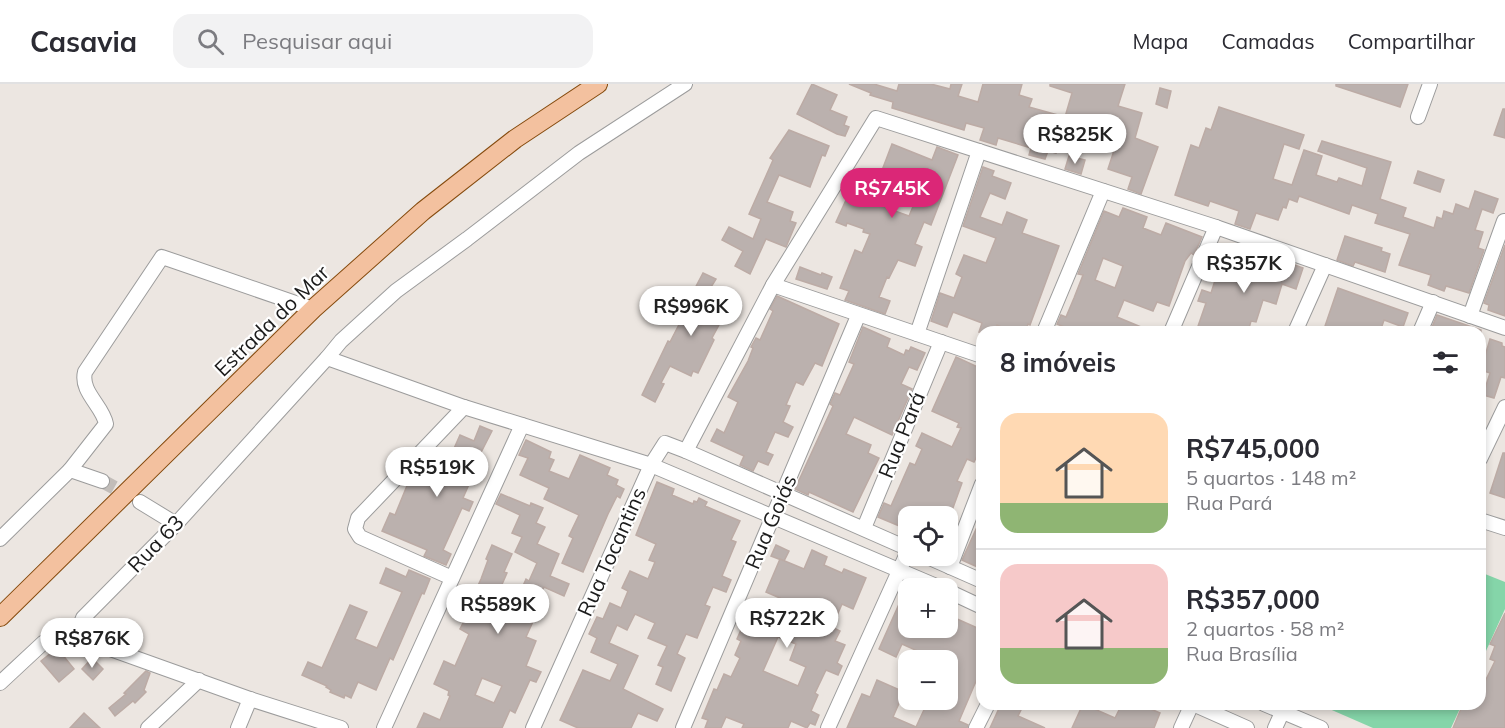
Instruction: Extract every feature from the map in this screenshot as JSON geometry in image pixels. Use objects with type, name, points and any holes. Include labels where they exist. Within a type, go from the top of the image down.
[{"type":"main road","name":"Estrada do Mar","points":[[0,617],[314,309],[423,211],[515,139],[598,84]]},
{"type":"street","name":"Rua 63","points":[[80,634],[83,618],[176,524],[341,341],[396,291],[579,153],[685,84]]},
{"type":"street","points":[[1418,117],[1430,84]]},
{"type":"street","points":[[898,544],[686,451],[773,285],[876,118],[1216,227],[1505,328]]},
{"type":"street","points":[[916,334],[979,151]]},
{"type":"street","points":[[1047,326],[1103,191]]},
{"type":"street","points":[[1470,316],[1504,221]]},
{"type":"street","points":[[1174,326],[1216,227]]},
{"type":"street","points":[[0,539],[70,470],[106,427],[105,418],[87,388],[84,379],[85,372],[162,257],[314,309]]},
{"type":"street","points":[[1298,326],[1325,266]]},
{"type":"street","points":[[773,285],[976,355]]},
{"type":"street","points":[[1422,326],[1433,302]]},
{"type":"street","name":"Rua Goiás","points":[[683,728],[858,316]]},
{"type":"street","name":"Rua Pará","points":[[864,528],[941,342]]},
{"type":"street","points":[[327,358],[464,407],[651,465],[919,578]]},
{"type":"street","points":[[452,578],[360,537],[355,529],[358,518],[464,407]]},
{"type":"street","points":[[1486,447],[1505,407]]},
{"type":"street","points":[[384,728],[522,425]]},
{"type":"street","name":"Rua Tocantins","points":[[533,728],[651,465],[664,443],[686,451]]},
{"type":"street","points":[[70,470],[102,481]]},
{"type":"street","points":[[976,500],[950,567],[976,578]]},
{"type":"street","points":[[140,502],[176,524]]},
{"type":"street","points":[[1486,522],[1505,528]]},
{"type":"street","points":[[828,728],[901,566]]},
{"type":"street","points":[[958,596],[976,604]]},
{"type":"street","points":[[0,683],[43,643],[54,636],[80,634],[85,640],[250,699],[341,728]]},
{"type":"street","points":[[148,728],[199,680]]},
{"type":"street","points":[[238,728],[250,699]]},
{"type":"street","points":[[976,728],[985,710]]},
{"type":"street","points":[[1181,728],[1189,710]]},
{"type":"street","points":[[1206,710],[1247,728]]},
{"type":"street","points":[[1275,728],[1283,710]]},
{"type":"street","points":[[1289,710],[1321,728]]},
{"type":"green space","points":[[1486,574],[1505,582],[1505,609],[1486,651]]},
{"type":"green space","points":[[1332,710],[1459,710],[1451,728],[1373,728]]},
{"type":"building","points":[[812,84],[837,95],[830,110],[847,117],[844,125],[849,127],[845,136],[797,114]]},
{"type":"building","points":[[849,84],[874,84],[897,91],[899,84],[931,84],[950,89],[951,84],[962,84],[958,96],[978,102],[983,84],[1022,84],[1019,95],[1032,99],[1029,107],[1065,117],[1072,93],[1050,86],[1050,84],[1125,84],[1118,106],[1142,113],[1135,138],[1158,147],[1141,194],[1128,189],[1132,177],[1108,169],[1122,126],[1101,120],[1095,141],[1062,131],[1056,153],[1048,151],[1045,159],[1029,155],[1031,148],[998,138],[996,145],[980,140],[984,128],[966,123],[964,130],[892,108],[893,102],[870,95],[871,93]]},
{"type":"building","points":[[1336,84],[1408,84],[1400,107],[1336,86]]},
{"type":"building","points":[[1160,88],[1171,91],[1167,108],[1156,104]]},
{"type":"building","points":[[1219,107],[1304,135],[1299,149],[1284,144],[1273,179],[1292,185],[1304,150],[1322,156],[1316,175],[1337,182],[1339,178],[1362,186],[1367,168],[1318,151],[1322,141],[1391,162],[1380,199],[1406,208],[1403,217],[1434,228],[1437,217],[1442,219],[1444,211],[1453,214],[1456,204],[1469,209],[1475,191],[1498,199],[1493,213],[1482,209],[1475,230],[1483,232],[1478,248],[1484,250],[1469,293],[1446,286],[1444,291],[1428,285],[1431,275],[1399,265],[1410,234],[1375,223],[1378,214],[1352,205],[1349,214],[1299,196],[1297,202],[1289,199],[1278,220],[1256,213],[1250,229],[1235,224],[1239,211],[1210,201],[1208,206],[1175,195],[1191,145],[1199,148],[1206,128],[1211,130]]},
{"type":"building","points":[[1503,109],[1505,109],[1505,138],[1494,135]]},
{"type":"building","points":[[789,130],[829,146],[825,156],[822,155],[810,187],[779,175],[767,202],[793,212],[790,221],[796,223],[786,247],[766,239],[750,274],[735,266],[743,251],[722,240],[729,227],[753,239],[761,219],[749,214],[773,160],[770,158]]},
{"type":"building","points":[[892,144],[932,160],[937,147],[958,155],[931,225],[924,222],[915,244],[922,247],[915,266],[898,260],[889,278],[887,277],[879,297],[890,301],[885,314],[845,300],[849,291],[840,288],[855,250],[862,253],[870,234],[863,232],[864,229],[847,223],[846,226],[836,222],[851,189],[860,193],[870,169],[881,173]],"holes":[[[899,190],[917,197],[909,216],[892,210]]]},
{"type":"building","points":[[1069,156],[1085,160],[1081,174],[1065,169]]},
{"type":"building","points":[[983,167],[994,171],[992,176],[1011,183],[1005,199],[990,193],[980,217],[1002,225],[1007,212],[1027,220],[1022,233],[1059,246],[1030,325],[981,326],[982,323],[953,312],[947,327],[931,321],[940,293],[954,298],[962,277],[956,274],[964,255],[986,263],[996,238],[963,226]]},
{"type":"building","points":[[1418,171],[1444,180],[1440,192],[1414,183]]},
{"type":"building","points":[[1123,208],[1147,217],[1143,228],[1161,235],[1166,223],[1202,237],[1194,255],[1191,253],[1185,261],[1169,306],[1157,302],[1153,311],[1124,300],[1117,317],[1139,326],[1062,326],[1057,324],[1061,315],[1066,317],[1074,298],[1083,275],[1078,274],[1104,211],[1119,217]],"holes":[[[1103,258],[1123,266],[1115,288],[1095,280]]]},
{"type":"building","points":[[1345,236],[1382,248],[1381,251],[1390,254],[1385,272],[1355,262],[1353,266],[1337,260]]},
{"type":"building","points":[[1505,245],[1505,316],[1488,310],[1489,305],[1484,303]]},
{"type":"building","points":[[1247,254],[1277,264],[1278,259],[1303,268],[1296,289],[1282,284],[1276,304],[1263,300],[1256,322],[1251,321],[1250,326],[1198,326],[1206,303],[1198,301],[1202,290],[1211,293],[1220,265],[1241,272]]},
{"type":"building","points":[[800,267],[832,277],[827,289],[796,279]]},
{"type":"building","points":[[703,273],[716,279],[711,287],[735,300],[712,338],[714,340],[698,373],[693,371],[691,376],[670,366],[655,402],[642,395],[668,341],[670,342],[684,315],[702,325],[711,308],[690,298]]},
{"type":"building","points":[[1338,288],[1408,313],[1403,326],[1384,320],[1382,326],[1325,326]]},
{"type":"building","points":[[777,296],[839,324],[822,366],[815,363],[803,385],[796,382],[786,405],[790,406],[783,422],[793,427],[788,437],[775,432],[766,452],[773,455],[768,465],[758,461],[753,471],[740,465],[744,456],[711,441],[717,429],[724,433],[738,402],[728,397],[748,361],[756,338],[760,340],[773,311],[770,309]]},
{"type":"building","points":[[1437,315],[1469,326],[1432,326]]},
{"type":"building","points":[[863,327],[890,339],[887,347],[904,355],[911,347],[925,353],[917,370],[909,367],[901,384],[912,389],[892,435],[854,417],[846,434],[871,445],[868,453],[879,458],[853,512],[809,492],[808,495],[795,489],[833,406],[830,404],[835,393],[840,395],[854,364],[849,362]]},
{"type":"building","points":[[1490,339],[1502,343],[1505,347],[1505,378],[1501,377],[1494,398],[1486,396],[1490,373],[1486,372],[1486,353]]},
{"type":"building","points":[[956,357],[976,366],[976,458],[974,462],[967,459],[957,481],[962,483],[954,506],[898,506],[898,525],[878,517],[884,503],[891,506],[910,463],[915,465],[922,449],[916,446],[922,433],[952,447],[961,428],[957,427],[959,423],[932,411]]},
{"type":"building","points":[[480,426],[492,431],[471,472],[474,473],[463,498],[473,502],[469,511],[462,508],[443,550],[451,554],[446,565],[424,556],[427,550],[382,531],[390,513],[395,515],[411,476],[419,468],[421,469],[431,455],[444,461],[449,451],[452,453],[460,435],[474,441]]},
{"type":"building","points":[[526,440],[551,452],[549,458],[554,460],[549,471],[569,479],[580,455],[610,468],[607,475],[618,480],[616,485],[624,489],[620,498],[617,496],[608,514],[583,572],[562,563],[573,538],[569,536],[579,515],[544,499],[549,488],[520,475],[528,458],[519,455]]},
{"type":"building","points":[[1503,453],[1505,453],[1505,498],[1490,493]]},
{"type":"building","points":[[657,482],[674,489],[672,495],[693,504],[699,498],[707,502],[705,506],[740,521],[731,540],[736,542],[722,576],[731,580],[726,592],[713,587],[705,605],[710,607],[697,638],[686,634],[677,654],[685,658],[671,691],[656,684],[663,667],[658,665],[667,646],[648,638],[655,623],[635,614],[627,630],[617,625],[609,643],[638,656],[623,689],[663,709],[657,721],[638,713],[631,728],[578,728],[560,720],[583,670],[610,681],[618,664],[591,652],[597,638],[589,634],[597,617],[603,619],[610,603],[621,608],[628,591],[622,588],[630,571],[648,579],[655,562],[649,560],[656,544],[636,535]]},
{"type":"building","points":[[501,494],[530,506],[531,503],[543,508],[536,523],[545,527],[537,544],[559,554],[550,576],[569,584],[564,596],[544,587],[536,604],[540,606],[526,637],[536,641],[526,666],[541,672],[536,682],[530,680],[515,713],[510,710],[502,728],[417,728],[424,713],[440,720],[450,696],[449,691],[434,684],[444,661],[455,666],[469,634],[460,629],[468,613],[463,611],[467,601],[470,603],[481,579],[492,545],[512,554],[500,589],[518,597],[537,563],[515,552],[522,537],[512,533],[520,515],[496,504]],"holes":[[[482,678],[502,686],[494,703],[475,695]]]},
{"type":"building","points":[[976,529],[976,566],[962,560]]},
{"type":"building","points":[[776,545],[789,551],[784,561],[771,556]]},
{"type":"building","points":[[812,550],[827,557],[824,565],[842,573],[844,569],[866,578],[853,609],[842,604],[832,627],[840,631],[835,641],[845,645],[837,663],[842,666],[838,675],[826,670],[815,693],[818,695],[811,711],[819,715],[815,725],[810,723],[807,728],[791,721],[788,728],[742,728],[744,724],[726,717],[721,728],[705,728],[708,720],[702,718],[714,689],[717,690],[724,674],[731,677],[740,658],[735,655],[741,641],[737,639],[744,623],[755,628],[762,610],[773,615],[780,598],[766,592],[780,559],[804,569]],"holes":[[[778,637],[796,644],[790,660],[806,667],[798,686],[763,671]]]},
{"type":"building","points":[[386,568],[406,577],[409,570],[430,579],[393,660],[390,658],[376,690],[358,682],[351,698],[345,695],[344,698],[330,692],[327,686],[302,675],[308,662],[322,668],[350,605],[367,612],[355,639],[377,648],[402,592],[380,583]]},
{"type":"building","points":[[898,606],[898,638],[958,638],[958,619],[976,627],[976,681],[959,721],[968,725],[967,728],[847,728],[862,694],[870,697],[877,680],[898,689],[898,706],[893,717],[916,727],[924,710],[958,710],[958,650],[916,650],[902,644],[896,657],[879,649]]},
{"type":"building","points":[[1505,613],[1505,728],[1453,728],[1460,710],[1486,710],[1486,680],[1495,661],[1490,659],[1495,646],[1490,644]]},
{"type":"building","points":[[57,648],[74,669],[59,682],[41,661]]},
{"type":"building","points":[[92,658],[103,669],[93,680],[82,669]]},
{"type":"building","points":[[146,671],[150,673],[144,690],[146,692],[135,703],[133,701],[115,716],[109,708],[126,694],[124,693]]},
{"type":"building","points":[[998,710],[1021,710],[1018,716],[1045,728],[990,728]]},
{"type":"building","points":[[1080,710],[1097,710],[1115,718],[1119,710],[1153,710],[1160,713],[1154,728],[1072,728]]},
{"type":"building","points":[[84,713],[100,728],[70,728]]},
{"type":"tunnel","points":[[102,481],[133,498]]}]
